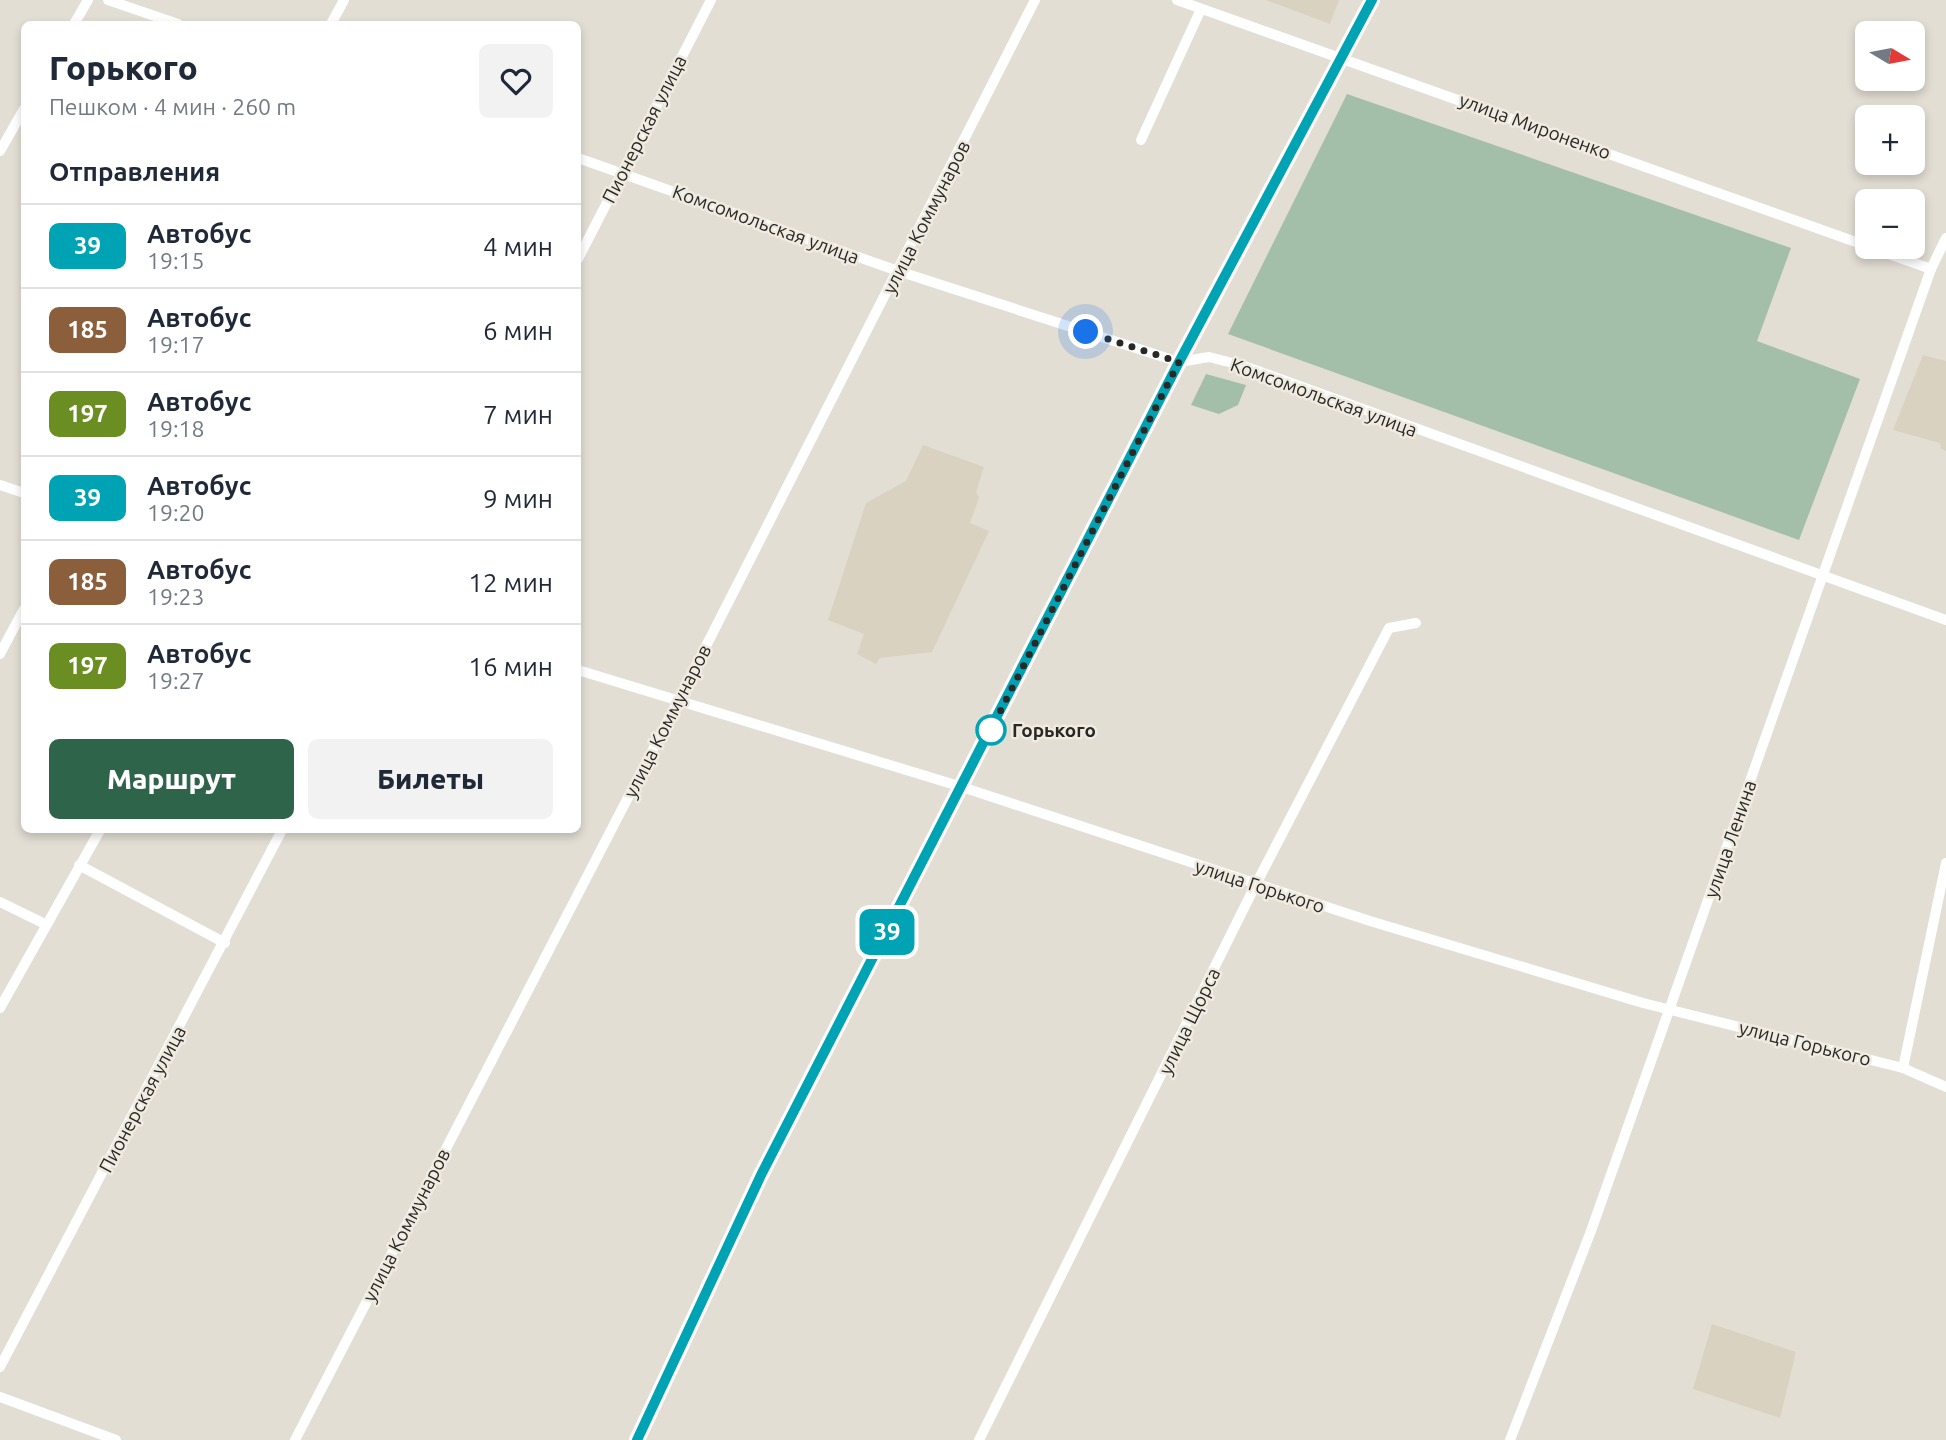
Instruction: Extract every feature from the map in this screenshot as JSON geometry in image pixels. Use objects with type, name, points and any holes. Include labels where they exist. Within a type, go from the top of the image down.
[{"type":"main road","points":[[637,1440],[761,1175],[1179,362],[1344,57],[1372,0]]},
{"type":"street","points":[[76,21],[88,0]]},
{"type":"street","points":[[108,0],[169,21]]},
{"type":"street","points":[[333,21],[344,0]]},
{"type":"street","name":"Пионерская улица","points":[[581,253],[710,0]]},
{"type":"street","name":"улица Коммунаров","points":[[295,1440],[677,703],[1035,0]]},
{"type":"street","name":"улица Мироненко","points":[[1177,0],[1344,57],[1855,241]]},
{"type":"street","points":[[1141,141],[1201,9]]},
{"type":"street","points":[[0,151],[21,114]]},
{"type":"street","name":"Комсомольская улица","points":[[581,160],[898,271],[1179,362],[1209,357],[1244,366],[1493,459],[1823,574],[1946,620]]},
{"type":"street","name":"улица Ленина","points":[[1510,1440],[1591,1231],[1931,269],[1946,238]]},
{"type":"street","name":"улица Мироненко","points":[[1904,259],[1931,269]]},
{"type":"street","points":[[0,485],[21,492]]},
{"type":"street","points":[[0,654],[21,615]]},
{"type":"street","name":"улица Щорса","points":[[979,1440],[1255,886],[1389,628],[1416,624]]},
{"type":"street","name":"улица Горького","points":[[581,671],[677,703],[962,787],[1255,886],[1669,1008],[1903,1068],[1946,1087]]},
{"type":"street","points":[[0,1008],[98,833]]},
{"type":"street","name":"Пионерская улица","points":[[0,1367],[280,833]]},
{"type":"street","points":[[1903,1068],[1946,863]]},
{"type":"street","points":[[79,865],[225,943]]},
{"type":"street","points":[[0,902],[45,924]]},
{"type":"street","points":[[0,1396],[116,1440]]},
{"type":"shaded area","points":[[1266,0],[1339,0],[1330,24]]},
{"type":"shaded area","points":[[1923,355],[1946,361],[1946,451],[1941,449],[1940,443],[1893,430]]},
{"type":"shaded area","points":[[923,445],[984,467],[976,492],[979,498],[970,523],[989,531],[932,652],[880,658],[876,664],[857,654],[864,634],[828,620],[866,503],[906,481]]},
{"type":"shaded area","points":[[1712,1324],[1796,1352],[1780,1418],[1693,1389]]},
{"type":"green space","points":[[1347,94],[1791,248],[1757,341],[1860,379],[1799,540],[1228,334]]},
{"type":"green space","points":[[1206,374],[1246,385],[1238,405],[1219,414],[1191,405]]},
{"type":"bus line","name":"39","points":[[637,1440],[761,1175],[1179,362],[1344,57],[1372,0]]},
{"type":"place","name":"Горького","points":[[991,730]]},
{"type":"route","points":[[991,730],[987,737],[1179,362],[1086,332]]}]
